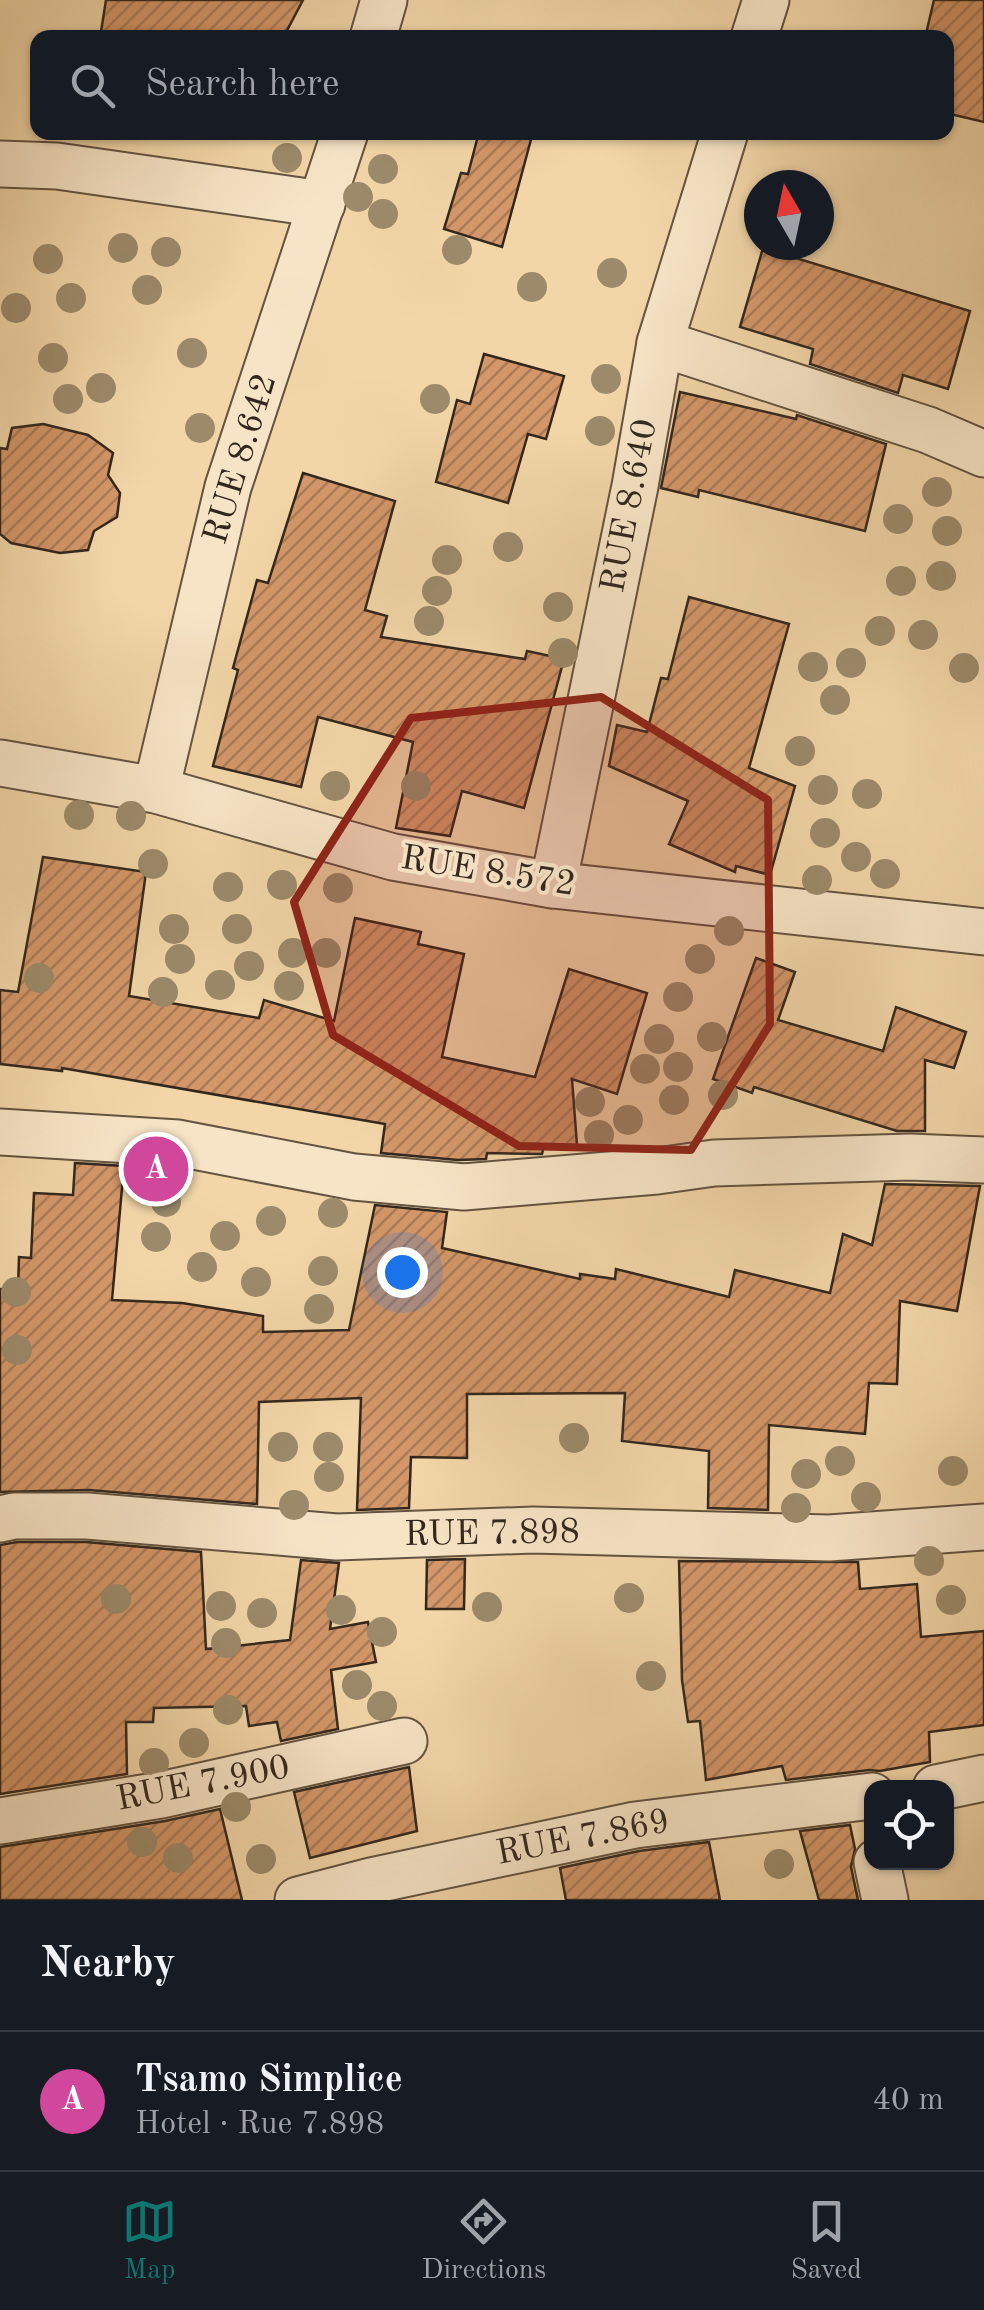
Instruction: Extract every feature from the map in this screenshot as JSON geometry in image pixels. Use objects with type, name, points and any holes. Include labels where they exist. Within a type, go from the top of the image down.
[{"type":"street","points":[[375,30],[384,0]]},
{"type":"street","points":[[757,30],[766,0]]},
{"type":"street","name":"RUE 8.642","points":[[156,790],[228,488],[342,140]]},
{"type":"street","name":"RUE 8.640","points":[[552,885],[635,486],[660,344],[723,140]]},
{"type":"street","points":[[0,164],[57,166],[322,204]]},
{"type":"street","points":[[660,344],[928,430],[984,454]]},
{"type":"street","name":"RUE 8.572","points":[[0,763],[156,790],[393,857],[552,885],[984,932]]},
{"type":"street","points":[[0,1132],[178,1143],[354,1176],[464,1186],[734,1162],[910,1157],[984,1160]]},
{"type":"street","name":"RUE 7.898","points":[[0,1518],[87,1516],[337,1538],[533,1530],[828,1538],[984,1528]]},
{"type":"street","name":"RUE 7.900","points":[[0,1821],[161,1795],[404,1741]]},
{"type":"street","points":[[954,1784],[984,1778]]},
{"type":"street","name":"RUE 7.869","points":[[298,1900],[634,1825],[864,1810]]},
{"type":"street","points":[[879,1870],[885,1900]]},
{"type":"highlighted area","points":[[601,697],[768,800],[770,1024],[691,1150],[519,1146],[333,1035],[294,902],[411,718]]},
{"type":"building","points":[[106,0],[303,0],[287,30],[101,30]]},
{"type":"building","points":[[934,0],[984,0],[984,122],[954,115],[954,30],[927,30]]},
{"type":"building","points":[[477,140],[531,140],[502,247],[444,229],[461,173],[468,174]]},
{"type":"building","points":[[760,260],[802,260],[970,311],[948,389],[903,375],[898,393],[810,364],[813,349],[740,327]]},
{"type":"building","points":[[484,354],[564,376],[546,439],[528,434],[508,503],[436,482],[457,400],[470,404]]},
{"type":"building","points":[[680,392],[796,419],[797,415],[886,444],[865,531],[699,490],[698,497],[661,488]]},
{"type":"building","points":[[43,424],[88,435],[113,453],[108,475],[120,493],[117,517],[94,531],[88,550],[60,553],[11,543],[0,534],[0,448],[7,449],[12,428]]},
{"type":"building","points":[[303,473],[395,501],[365,610],[387,616],[381,637],[525,659],[527,651],[564,659],[524,808],[462,791],[450,836],[396,828],[413,742],[318,717],[301,787],[213,766],[238,670],[233,668],[257,580],[268,583]]},
{"type":"building","points":[[689,597],[789,624],[749,768],[795,786],[770,875],[736,866],[735,872],[669,844],[688,801],[609,766],[617,725],[647,732],[661,678],[668,679]]},
{"type":"building","points":[[43,857],[146,872],[129,996],[259,1018],[264,1000],[334,1021],[355,918],[421,932],[418,944],[464,954],[442,1057],[535,1077],[569,969],[647,993],[617,1094],[572,1079],[577,1145],[544,1146],[542,1154],[487,1153],[486,1159],[458,1160],[381,1153],[385,1124],[62,1068],[0,1064],[0,990],[18,992]]},
{"type":"building","points":[[756,958],[795,972],[778,1020],[883,1051],[896,1007],[966,1032],[954,1068],[925,1060],[925,1131],[897,1131],[754,1087],[752,1093],[713,1079]]},
{"type":"building","points":[[75,1163],[124,1166],[112,1300],[182,1303],[263,1316],[263,1332],[349,1330],[375,1205],[447,1212],[442,1248],[580,1279],[580,1274],[615,1279],[616,1269],[729,1297],[735,1270],[830,1293],[843,1234],[872,1245],[885,1184],[980,1186],[957,1311],[900,1301],[897,1384],[869,1383],[865,1434],[769,1425],[768,1510],[708,1508],[709,1451],[622,1441],[625,1393],[467,1394],[467,1458],[411,1457],[409,1508],[357,1510],[361,1398],[259,1402],[257,1504],[89,1490],[0,1492],[0,1289],[18,1289],[19,1257],[31,1258],[34,1193],[73,1195]]},
{"type":"building","points":[[86,1542],[201,1552],[206,1649],[290,1640],[301,1560],[339,1563],[330,1629],[368,1622],[376,1662],[331,1670],[338,1729],[281,1741],[277,1722],[249,1726],[246,1706],[154,1708],[153,1722],[126,1722],[127,1774],[0,1794],[0,1545]]},
{"type":"building","points":[[465,1559],[464,1609],[426,1609],[427,1560]]},
{"type":"building","points":[[679,1561],[858,1562],[860,1589],[917,1584],[921,1637],[984,1631],[984,1725],[929,1732],[930,1762],[786,1780],[782,1766],[706,1780],[700,1721],[688,1722],[682,1680]]},
{"type":"building","points":[[409,1767],[417,1831],[310,1858],[294,1792]]},
{"type":"building","points":[[220,1809],[242,1900],[0,1900],[0,1847]]},
{"type":"building","points":[[850,1825],[855,1849],[851,1867],[858,1900],[819,1900],[800,1831]]},
{"type":"building","points":[[709,1842],[720,1900],[566,1900],[560,1868],[639,1851]]},
{"type":"place","name":"Tsamo Simplice","points":[[156,1169]]}]
